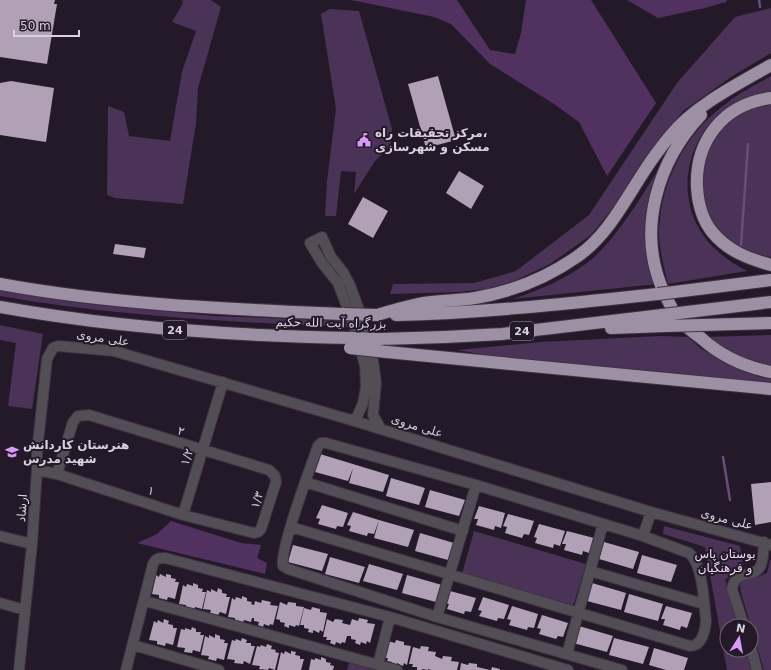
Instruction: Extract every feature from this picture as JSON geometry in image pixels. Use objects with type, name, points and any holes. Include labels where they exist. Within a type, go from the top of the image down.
[{"type":"highway","points":[[377,315],[418,304],[456,300],[496,293],[545,275],[579,255],[592,244],[606,228],[645,169],[670,135],[684,121],[717,98],[771,65]]},
{"type":"highway","points":[[717,98],[685,133],[673,152],[661,178],[652,222],[651,243],[654,263],[668,302],[679,320],[719,352],[737,362],[755,369],[771,372]]},
{"type":"highway","points":[[771,98],[755,101],[738,108],[725,117],[715,127],[707,138],[701,151],[697,184],[701,211],[712,232],[735,252],[753,260],[771,265]]},
{"type":"highway","name":"بزرگراه آیت الله حکیم","points":[[0,284],[35,291],[76,296],[202,308],[377,315],[449,314],[658,294],[771,280]]},
{"type":"highway","points":[[663,321],[771,302]]},
{"type":"highway","name":"بزرگراه آیت الله حکیم","points":[[0,307],[156,328],[291,337],[351,343],[381,339],[445,338],[663,321]]},
{"type":"highway","points":[[663,321],[771,323]]},
{"type":"highway","points":[[351,343],[387,352],[771,389]]},
{"type":"street","points":[[351,420],[357,417],[363,403],[366,387],[364,366],[356,331],[338,283],[322,263],[310,243],[322,237],[331,257],[343,272],[350,286],[367,332],[376,383],[373,415],[381,429]]},
{"type":"street","points":[[322,263],[331,257]]},
{"type":"street","name":"علی مروی","points":[[53,348],[63,346],[114,351],[351,420],[652,512],[767,544]]},
{"type":"street","name":"ارشاد","points":[[19,670],[32,544],[37,452],[47,359],[53,348]]},
{"type":"street","name":"۱/۲","points":[[183,515],[223,382]]},
{"type":"street","name":"۲","points":[[57,474],[73,422],[78,416],[89,415],[202,451],[269,470],[275,476]]},
{"type":"street","points":[[291,527],[578,613],[694,646],[699,641],[705,629],[706,621],[700,575],[694,558],[684,551],[643,536],[476,484],[323,442],[318,446],[291,527],[283,556],[283,566],[288,569],[437,617],[622,670]]},
{"type":"street","name":"۱","points":[[37,470],[57,474],[183,515],[254,533],[258,532]]},
{"type":"street","name":"۱/۳","points":[[258,532],[261,529],[276,482],[275,476]]},
{"type":"street","points":[[305,482],[463,531]]},
{"type":"street","points":[[437,617],[476,484]]},
{"type":"street","points":[[643,536],[652,512]]},
{"type":"street","points":[[567,654],[603,524]]},
{"type":"street","points":[[0,536],[32,544]]},
{"type":"street","points":[[741,618],[732,589],[735,580],[743,575],[759,569],[767,544]]},
{"type":"street","points":[[126,670],[145,601],[153,564],[155,560],[159,558],[165,558],[390,617],[568,670]]},
{"type":"street","points":[[590,571],[704,604]]},
{"type":"street","points":[[145,601],[397,670]]},
{"type":"street","points":[[0,603],[25,610]]},
{"type":"street","points":[[378,665],[390,617]]},
{"type":"street","points":[[133,645],[220,670]]},
{"type":"street","points":[[754,658],[757,670]]},
{"type":"green space","points":[[182,0],[211,0],[221,7],[198,88],[196,123],[183,204],[115,198],[107,195],[108,106],[124,112],[129,136],[170,141],[182,72],[196,31],[172,22],[183,3]]},
{"type":"green space","points":[[771,8],[771,53],[731,77],[683,111],[648,155],[625,193],[591,235],[550,264],[512,282],[486,289],[458,292],[390,294],[393,284],[474,283],[516,271],[589,215],[677,83],[735,17]]},
{"type":"green space","points":[[330,9],[359,11],[392,129],[390,146],[375,161],[354,194],[356,172],[341,171],[336,216],[325,216],[327,181],[336,109],[321,14]]},
{"type":"green space","points":[[771,76],[771,94],[738,102],[721,112],[708,126],[698,142],[691,160],[688,179],[689,199],[694,218],[703,235],[707,241],[723,256],[747,271],[668,284],[661,254],[659,232],[663,201],[667,185],[674,169],[691,139],[714,114],[737,95]]},
{"type":"green space","points":[[771,103],[771,257],[758,255],[735,246],[726,239],[710,218],[703,196],[702,162],[720,128],[746,109]]},
{"type":"green space","points":[[666,157],[654,191],[657,284],[513,299],[533,292],[561,279],[579,269],[598,253],[620,228]]},
{"type":"green space","points":[[0,290],[81,303],[213,316],[346,321],[347,327],[216,320],[86,309],[0,296]]},
{"type":"green space","points":[[0,325],[43,334],[32,409],[8,406],[16,343],[0,340]]},
{"type":"green space","points":[[771,335],[771,368],[737,358],[705,337]]},
{"type":"green space","points":[[660,336],[688,337],[700,348],[721,361],[760,377],[771,379],[771,385],[485,355],[457,350],[541,342]]},
{"type":"green space","name":"بوستان پاس و فرهنگیان","points":[[664,526],[740,546],[744,573],[725,579],[737,618],[719,618],[719,625],[705,547],[663,534]]},
{"type":"green space","points":[[474,531],[586,564],[573,607],[462,574]]},
{"type":"green space","points":[[771,560],[771,670],[764,670],[759,653],[759,618],[748,618],[740,585],[742,581],[767,573]]},
{"type":"green space","name":"بوستان پاس و فرهنگیان","points":[[725,658],[750,658],[754,670],[727,670]]},
{"type":"green space","points":[[349,662],[382,670],[347,670]]},
{"type":"shaded area","points":[[351,0],[457,0],[490,50],[515,54],[521,33],[526,0],[591,0],[656,103],[607,176],[579,122],[554,104],[490,64],[451,24],[434,17]]},
{"type":"shaded area","points":[[627,0],[727,0],[726,2],[705,8],[658,18]]},
{"type":"shaded area","points":[[171,521],[241,543],[261,545],[257,558],[267,563],[265,574],[137,543],[157,534]]},
{"type":"building","points":[[0,0],[55,0],[54,4],[57,4],[47,64],[0,57]]},
{"type":"building","points":[[438,76],[456,140],[426,148],[408,84]]},
{"type":"building","points":[[11,81],[54,88],[46,142],[0,135],[0,83]]},
{"type":"building","points":[[459,171],[484,186],[471,209],[446,193]]},
{"type":"building","points":[[363,197],[388,211],[373,238],[348,224]]},
{"type":"building","points":[[115,244],[146,248],[144,258],[113,254]]},
{"type":"building","points":[[320,454],[389,475],[383,492],[349,483],[353,468],[348,481],[315,472]]},
{"type":"building","points":[[391,478],[425,488],[419,505],[386,496]]},
{"type":"building","points":[[771,482],[771,522],[755,525],[751,484]]},
{"type":"building","points":[[430,490],[465,500],[459,516],[425,507]]},
{"type":"building","points":[[322,505],[348,513],[343,527],[337,526],[336,529],[318,524],[320,519],[316,518]]},
{"type":"building","points":[[479,506],[505,513],[501,528],[495,526],[494,530],[476,525],[478,519],[474,519]]},
{"type":"building","points":[[353,512],[379,520],[374,534],[368,533],[367,536],[349,531],[351,526],[347,525]]},
{"type":"building","points":[[508,514],[534,521],[529,535],[524,534],[522,538],[505,533],[507,527],[503,526]]},
{"type":"building","points":[[379,520],[414,530],[408,547],[374,538]]},
{"type":"building","points":[[539,524],[565,531],[560,546],[554,544],[553,548],[535,543],[537,538],[534,537]]},
{"type":"building","points":[[567,531],[594,538],[589,553],[583,551],[582,555],[564,550],[566,544],[562,544]]},
{"type":"building","points":[[420,533],[454,543],[448,560],[415,551]]},
{"type":"building","points":[[604,542],[639,552],[633,569],[599,559]]},
{"type":"building","points":[[293,545],[328,554],[322,571],[288,562]]},
{"type":"building","points":[[642,555],[677,565],[671,582],[637,573]]},
{"type":"building","points":[[330,557],[365,567],[359,583],[325,574]]},
{"type":"building","points":[[369,564],[403,574],[397,590],[363,581]]},
{"type":"building","points":[[160,574],[166,577],[166,574],[171,575],[171,578],[176,579],[175,582],[179,582],[175,599],[168,597],[167,600],[159,598],[159,595],[152,594],[156,575],[159,577]]},
{"type":"building","points":[[407,575],[442,585],[436,602],[402,593]]},
{"type":"building","points":[[193,583],[198,585],[198,588],[203,589],[202,592],[206,592],[202,609],[195,607],[194,610],[186,608],[186,605],[179,604],[183,585],[186,587],[187,584],[193,586]]},
{"type":"building","points":[[592,583],[626,593],[621,610],[587,601]]},
{"type":"building","points":[[218,588],[222,590],[222,593],[227,594],[226,597],[230,597],[226,614],[220,612],[218,615],[210,613],[211,610],[203,609],[207,590],[211,592],[211,589],[217,592]]},
{"type":"building","points":[[450,591],[476,598],[471,612],[465,611],[464,614],[447,609],[449,604],[445,603]]},
{"type":"building","points":[[629,594],[663,604],[658,621],[624,612]]},
{"type":"building","points":[[242,596],[247,598],[247,601],[252,602],[251,604],[254,605],[255,601],[261,603],[262,600],[271,602],[270,605],[278,606],[273,625],[270,624],[269,626],[264,624],[263,627],[258,625],[259,622],[254,621],[254,618],[252,618],[251,622],[244,620],[243,623],[235,621],[235,618],[228,617],[232,598],[235,600],[236,597],[242,599]]},
{"type":"building","points":[[483,597],[509,605],[504,619],[498,618],[497,621],[479,616],[482,611],[478,610]]},
{"type":"building","points":[[280,602],[287,605],[288,602],[296,603],[296,606],[304,607],[299,626],[296,625],[295,627],[289,625],[289,628],[284,626],[285,623],[276,619]]},
{"type":"building","points":[[512,606],[538,614],[534,628],[528,627],[527,630],[509,625],[511,620],[507,619]]},
{"type":"building","points":[[666,606],[692,613],[687,628],[681,626],[680,630],[663,625],[665,619],[661,619]]},
{"type":"building","points":[[312,607],[320,609],[320,612],[327,613],[323,632],[320,630],[319,633],[313,630],[313,633],[308,632],[309,629],[304,628],[304,625],[300,625],[304,608],[311,610]]},
{"type":"building","points":[[542,615],[568,623],[563,637],[558,636],[556,639],[539,634],[541,629],[537,628]]},
{"type":"building","points":[[359,618],[368,620],[367,623],[375,624],[370,643],[367,641],[366,644],[361,642],[360,645],[355,643],[356,640],[351,639],[351,636],[347,636],[345,643],[342,642],[341,644],[336,642],[335,645],[330,643],[331,640],[326,640],[327,637],[323,637],[327,619],[333,622],[335,619],[343,620],[342,623],[350,625],[352,619],[358,621]]},
{"type":"building","points":[[164,619],[169,621],[168,624],[173,625],[173,628],[177,628],[173,645],[166,643],[165,646],[157,644],[157,641],[149,640],[154,621],[157,623],[158,620],[163,623]]},
{"type":"building","points":[[579,626],[613,636],[607,652],[573,643]]},
{"type":"building","points":[[192,627],[196,629],[196,632],[201,632],[200,635],[204,635],[200,652],[193,650],[192,653],[184,652],[185,648],[177,647],[181,629],[185,630],[185,628],[191,630]]},
{"type":"building","points":[[215,634],[220,636],[220,639],[225,640],[224,643],[228,643],[224,660],[217,658],[216,661],[208,659],[209,656],[201,655],[205,636],[209,638],[209,635],[215,638]]},
{"type":"building","points":[[242,638],[247,640],[246,643],[251,643],[251,646],[255,646],[250,664],[244,661],[243,664],[234,663],[235,660],[227,659],[232,640],[235,641],[236,639],[241,641]]},
{"type":"building","points":[[614,638],[649,647],[643,664],[609,655]]},
{"type":"building","points":[[396,640],[404,642],[404,645],[411,646],[407,665],[404,663],[403,666],[397,663],[397,666],[392,665],[392,662],[387,661],[388,658],[384,658],[388,641],[395,643]]},
{"type":"building","points":[[267,644],[272,646],[271,649],[276,650],[275,652],[279,653],[275,670],[269,668],[268,670],[259,669],[260,666],[252,665],[257,646],[260,647],[261,645],[266,647]]},
{"type":"building","points":[[421,646],[429,647],[428,651],[436,652],[435,656],[442,659],[443,656],[452,657],[451,661],[459,662],[457,670],[417,670],[417,667],[412,667],[413,664],[409,664],[413,647],[420,649]]},
{"type":"building","points":[[654,648],[688,658],[684,670],[666,670],[649,665]]},
{"type":"building","points":[[285,651],[291,654],[291,651],[296,652],[295,655],[300,656],[300,659],[304,659],[301,670],[277,670],[281,652],[284,654]]},
{"type":"building","points":[[321,657],[326,659],[326,662],[331,663],[330,665],[334,666],[333,670],[309,670],[311,659],[315,660],[315,658],[321,660]]},
{"type":"building","points":[[461,663],[468,665],[469,663],[477,664],[477,667],[490,670],[460,670]]},
{"type":"building","points":[[492,667],[500,669],[500,670],[491,670]]},
{"type":"waterway","points":[[759,0],[760,7]]},
{"type":"waterway","points":[[741,245],[748,144]]},
{"type":"waterway","points":[[723,457],[730,500]]},
{"type":"place","name":"مرکز تحقیقات راه، مسکن و شهرسازی","points":[[364,140]]},
{"type":"place","name":"هنرستان کاردانش شهید مدرس","points":[[12,452]]}]
